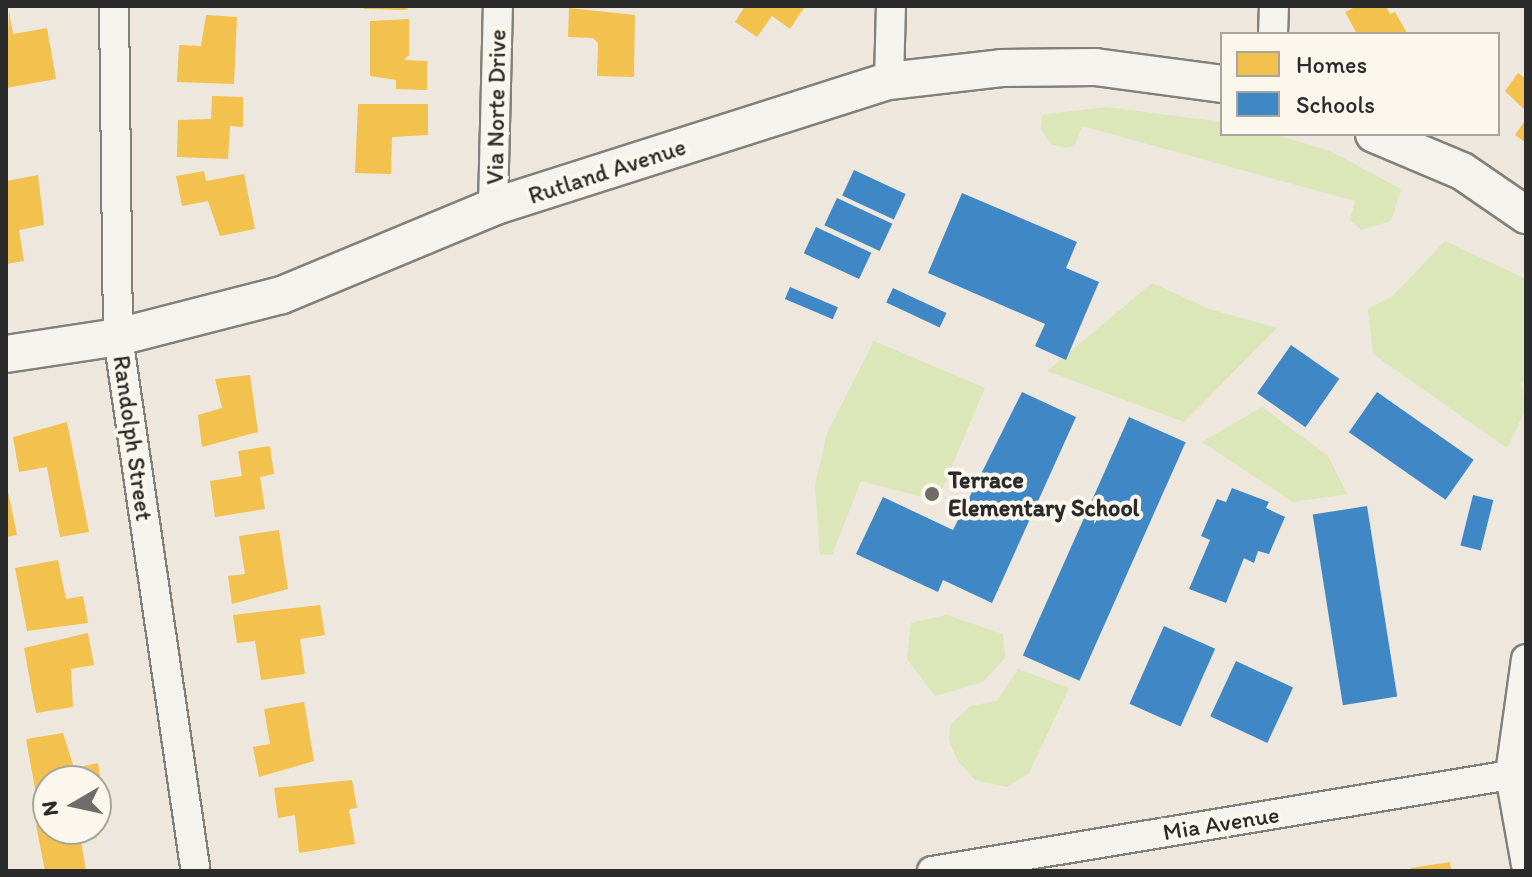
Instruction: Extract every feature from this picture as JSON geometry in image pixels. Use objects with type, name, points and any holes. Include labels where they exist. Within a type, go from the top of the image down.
[{"type":"street","name":"Randolph Street","points":[[114,6],[118,337],[195,867]]},
{"type":"street","name":"Via Norte Drive","points":[[493,207],[498,6]]},
{"type":"street","points":[[889,81],[891,6]]},
{"type":"street","points":[[1273,32],[1274,6]]},
{"type":"street","name":"Rutland Avenue","points":[[6,354],[118,337],[282,295],[493,207],[889,81],[1001,68],[1095,67],[1220,84]]},
{"type":"street","points":[[1379,136],[1462,171],[1526,215]]},
{"type":"street","points":[[1526,659],[1510,775],[1526,865]]},
{"type":"street","name":"Mia Avenue","points":[[932,871],[1510,775]]},
{"type":"green space","points":[[1106,107],[1220,122],[1220,136],[1280,136],[1330,151],[1401,189],[1391,221],[1361,230],[1350,220],[1355,201],[1082,126],[1074,146],[1065,148],[1051,144],[1041,129],[1042,115]]},
{"type":"green space","points":[[1445,241],[1526,279],[1526,385],[1521,382],[1526,409],[1507,448],[1373,354],[1368,309],[1393,296]]},
{"type":"green space","points":[[1152,283],[1209,309],[1277,328],[1184,422],[1047,371]]},
{"type":"green space","points":[[874,341],[985,388],[937,501],[861,481],[832,555],[820,554],[815,486],[827,433]]},
{"type":"green space","points":[[1262,407],[1328,456],[1347,494],[1293,502],[1202,442]]},
{"type":"green space","points":[[947,615],[1003,634],[1005,658],[983,682],[935,696],[907,659],[911,623]]},
{"type":"green space","points":[[1018,669],[1069,688],[1029,773],[1007,787],[975,780],[958,761],[949,741],[950,725],[970,706],[997,701]]},
{"type":"building: Homes","points":[[364,6],[407,6],[407,10],[364,9]]},
{"type":"building: Homes","points":[[745,6],[805,6],[790,29],[772,16],[757,37],[735,22]]},
{"type":"building: Homes","points":[[1357,6],[1386,6],[1390,14],[1395,12],[1406,32],[1356,32],[1345,12]]},
{"type":"building: Homes","points":[[569,8],[635,15],[634,77],[597,76],[598,43],[593,38],[568,37]]},
{"type":"building: Homes","points":[[9,11],[13,34],[47,28],[56,79],[6,88]]},
{"type":"building: Homes","points":[[206,15],[237,17],[234,84],[177,82],[179,45],[201,46]]},
{"type":"building: Homes","points":[[409,19],[409,55],[404,60],[427,61],[427,90],[396,89],[396,80],[370,76],[370,21]]},
{"type":"building: Homes","points":[[1518,73],[1526,79],[1526,111],[1505,91]]},
{"type":"building: Homes","points":[[212,96],[243,97],[243,127],[230,126],[228,159],[177,157],[178,120],[211,119]]},
{"type":"building: Homes","points":[[358,104],[428,104],[428,135],[392,137],[391,174],[355,173]]},
{"type":"building: Homes","points":[[1526,119],[1526,143],[1515,135]]},
{"type":"building: Homes","points":[[204,171],[206,181],[244,174],[255,229],[220,236],[208,201],[182,206],[176,176]]},
{"type":"building: Homes","points":[[38,175],[44,225],[19,230],[24,261],[6,264],[6,181]]},
{"type":"building: Homes","points":[[250,375],[258,432],[202,447],[198,415],[222,408],[215,379]]},
{"type":"building: Homes","points":[[67,422],[89,532],[60,537],[47,467],[19,472],[13,437]]},
{"type":"building: Homes","points":[[270,446],[274,474],[260,477],[265,509],[215,517],[210,481],[242,476],[238,451]]},
{"type":"building: Homes","points":[[6,482],[17,535],[6,537]]},
{"type":"building: Homes","points":[[279,530],[288,589],[232,604],[228,576],[245,574],[239,536]]},
{"type":"building: Homes","points":[[58,560],[66,599],[83,596],[88,623],[27,631],[15,568]]},
{"type":"building: Homes","points":[[320,605],[325,635],[300,639],[305,674],[261,680],[255,641],[237,643],[233,615]]},
{"type":"building: Homes","points":[[88,633],[94,665],[71,669],[73,707],[36,713],[24,648]]},
{"type":"building: Homes","points":[[304,702],[314,761],[259,777],[253,747],[270,744],[264,709]]},
{"type":"building: Homes","points":[[63,733],[73,765],[32,765],[32,772],[26,739]]},
{"type":"building: Homes","points":[[352,780],[357,808],[349,809],[355,844],[299,853],[295,815],[278,818],[274,788]]},
{"type":"building: Homes","points":[[40,845],[82,845],[86,871],[45,871]]},
{"type":"building: Homes","points":[[1450,862],[1451,871],[1412,871],[1411,868]]},
{"type":"building: Schools","points":[[854,170],[906,194],[894,219],[842,195]]},
{"type":"building: Schools","points":[[962,193],[1077,242],[1066,268],[1099,282],[1066,360],[1035,346],[1045,324],[928,273]]},
{"type":"building: Schools","points":[[837,198],[892,224],[880,251],[824,225]]},
{"type":"building: Schools","points":[[816,227],[871,253],[859,279],[804,253]]},
{"type":"building: Schools","points":[[790,287],[838,307],[833,319],[785,299]]},
{"type":"building: Schools","points":[[893,288],[946,313],[940,327],[886,303]]},
{"type":"building: Schools","points":[[1291,345],[1339,379],[1305,427],[1257,393]]},
{"type":"building: Schools","points":[[1022,392],[1076,417],[992,603],[943,580],[938,592],[856,554],[883,497],[953,530]]},
{"type":"building: Schools","points":[[1377,392],[1474,460],[1446,500],[1349,432]]},
{"type":"building: Schools","points":[[1129,417],[1186,442],[1079,681],[1023,655]]},
{"type":"building: Schools","points":[[1232,488],[1269,502],[1266,508],[1285,517],[1269,554],[1258,551],[1254,563],[1244,558],[1226,603],[1189,589],[1210,540],[1201,536],[1217,499],[1226,502]]},
{"type":"building: Schools","points":[[1473,495],[1493,500],[1481,551],[1460,545]]},
{"type":"building: Schools","points":[[1367,506],[1397,697],[1343,705],[1313,515]]},
{"type":"building: Schools","points":[[1164,626],[1215,649],[1181,726],[1129,704]]},
{"type":"building: Schools","points":[[1236,661],[1293,688],[1267,743],[1210,716]]},
{"type":"place","name":"Terrace Elementary School","points":[[932,494]]}]
